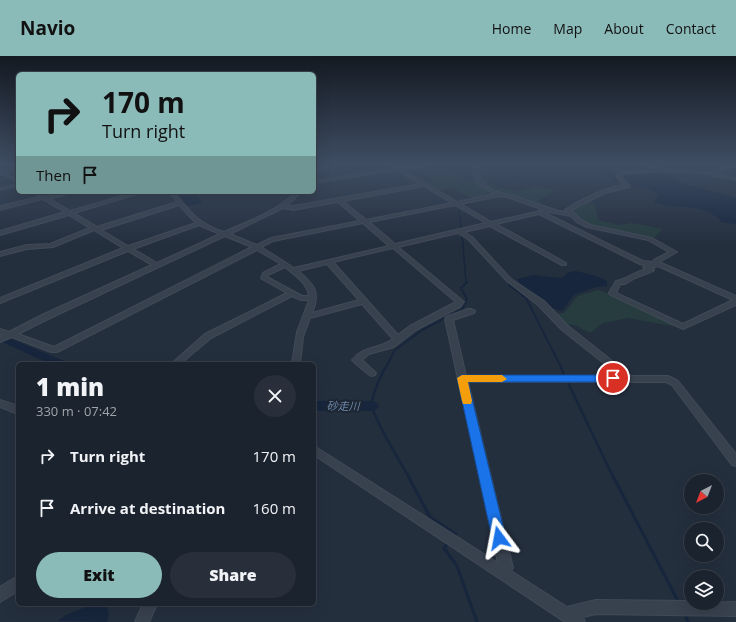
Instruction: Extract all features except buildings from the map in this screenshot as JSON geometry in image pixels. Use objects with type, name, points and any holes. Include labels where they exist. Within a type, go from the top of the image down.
[{"type":"street","points":[[284,207],[293,208],[393,190]]},
{"type":"street","points":[[434,190],[490,224],[564,264]]},
{"type":"street","points":[[490,190],[499,195]]},
{"type":"street","points":[[613,190],[595,196],[568,209],[579,221],[589,226],[650,239],[674,252],[654,263],[655,265],[646,267],[650,270],[633,275],[623,283],[618,282],[612,293],[683,327],[736,301]]},
{"type":"street","points":[[38,194],[157,266]]},
{"type":"street","points":[[0,208],[62,194]]},
{"type":"street","points":[[0,233],[134,194]]},
{"type":"street","points":[[173,194],[191,216],[200,223],[210,229],[256,247],[304,278],[310,285],[313,298],[302,329],[296,362]]},
{"type":"street","points":[[5,335],[284,207],[297,194]]},
{"type":"street","points":[[5,335],[54,350],[274,239],[454,202],[499,195],[511,197],[550,210],[573,215]]},
{"type":"street","points":[[339,200],[460,302],[413,328],[391,345],[366,352],[356,360],[362,362],[372,373]]},
{"type":"street","points":[[0,254],[27,247],[51,246],[95,229],[180,203]]},
{"type":"street","points":[[292,270],[550,210]]},
{"type":"street","points":[[541,212],[642,263],[659,264],[736,301]]},
{"type":"street","points":[[0,301],[129,248],[200,223]]},
{"type":"street","points":[[459,231],[470,238],[509,280],[541,303],[565,328],[628,378]]},
{"type":"street","points":[[328,261],[398,340]]},
{"type":"street","points":[[285,265],[268,272],[264,276],[266,279],[302,298],[313,298]]},
{"type":"street","points":[[177,362],[208,336],[292,293]]},
{"type":"street","points":[[306,317],[364,301]]},
{"type":"street","points":[[471,311],[447,318],[506,568],[502,573]]},
{"type":"street","points":[[462,378],[668,379],[673,382],[736,462]]},
{"type":"street","points":[[0,403],[16,409]]},
{"type":"street","points":[[316,451],[447,538],[573,618],[596,607],[681,608],[698,610],[736,609]]},
{"type":"street","points":[[0,595],[16,583]]},
{"type":"street","points":[[142,622],[149,606]]},
{"type":"green space","points":[[457,190],[511,190],[516,192],[521,190],[554,190],[539,201],[544,207],[499,194],[472,198]]},
{"type":"green space","points":[[587,201],[595,205],[598,220],[619,225],[632,223],[663,229],[654,238],[590,224],[582,220],[571,210]]},
{"type":"green space","points":[[598,290],[611,294],[683,328],[628,318],[603,323],[590,333],[575,325],[565,324],[555,314],[564,313],[578,296]]},
{"type":"water","points":[[652,190],[708,190],[736,198],[736,224],[720,222],[721,220],[704,210],[663,205],[654,202],[658,197]]},
{"type":"water","points":[[178,194],[195,194],[203,203],[188,206]]},
{"type":"water","points":[[575,271],[603,279],[607,281],[607,286],[596,287],[574,295],[562,311],[552,308],[519,283],[517,279],[533,275],[561,278],[567,273]]},
{"type":"water","points":[[88,606],[104,606],[107,608],[109,613],[107,622],[58,621],[66,615]]},
{"type":"waterway","points":[[481,197],[493,190]]},
{"type":"waterway","points":[[460,216],[459,210],[476,200]]},
{"type":"waterway","points":[[460,215],[461,230]]},
{"type":"waterway","points":[[462,234],[466,283]]},
{"type":"waterway","points":[[451,315],[462,310],[467,299],[461,288],[466,283]]},
{"type":"waterway","points":[[509,285],[526,298],[562,369]]},
{"type":"waterway","points":[[385,369],[395,350],[422,330],[447,317]]},
{"type":"waterway","name":"砂走川","points":[[0,337],[56,362]]},
{"type":"waterway","points":[[385,368],[372,400],[373,411],[410,479]]},
{"type":"waterway","points":[[561,368],[614,479]]},
{"type":"waterway","name":"砂走川","points":[[316,406],[372,406]]},
{"type":"waterway","points":[[409,478],[430,517],[456,534],[453,537]]},
{"type":"waterway","points":[[614,478],[679,603]]},
{"type":"waterway","points":[[449,542],[444,548],[457,566],[477,622]]},
{"type":"waterway","points":[[685,614],[688,622]]},
{"type":"slow traffic","points":[[467,401],[462,378],[502,379]]},
{"type":"route","points":[[499,538],[462,378],[613,378]]}]
